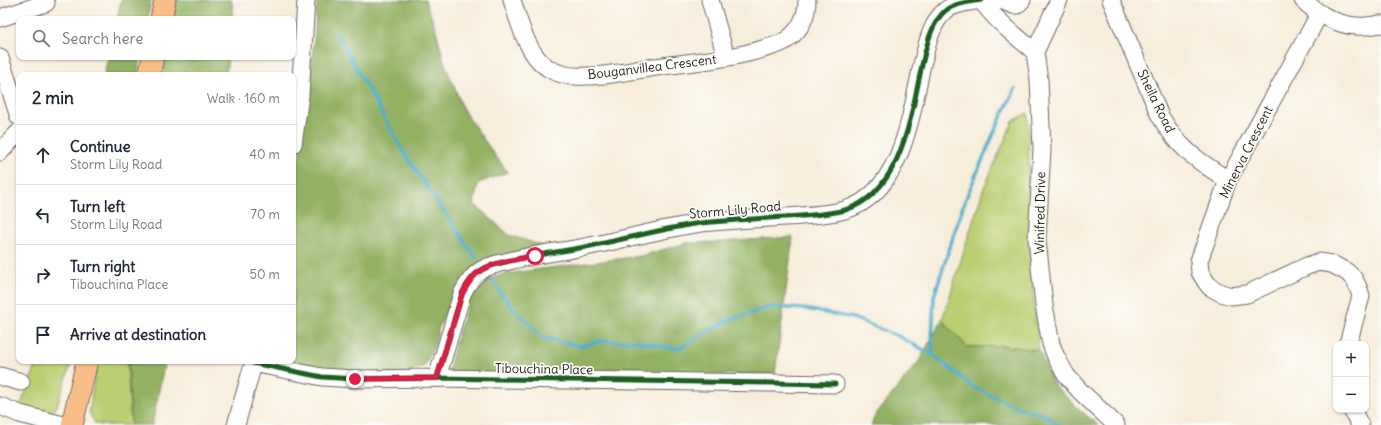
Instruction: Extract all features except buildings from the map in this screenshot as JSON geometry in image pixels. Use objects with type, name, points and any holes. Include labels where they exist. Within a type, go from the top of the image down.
[{"type":"main road","points":[[162,16],[165,0]]},
{"type":"main road","points":[[150,72],[152,60]]},
{"type":"main road","points":[[72,425],[86,364]]},
{"type":"street","points":[[296,123],[300,96],[306,0]]},
{"type":"street","name":"Bouganvillea Crescent","points":[[512,0],[520,27],[535,56],[549,69],[560,73],[586,76],[751,53],[788,39],[804,20],[807,11],[807,0]]},
{"type":"street","points":[[710,0],[726,57]]},
{"type":"street","points":[[981,0],[997,19],[1035,52],[1059,0]]},
{"type":"street","name":"Storm Lily Road","points":[[437,378],[462,294],[466,286],[476,274],[483,269],[518,259],[595,245],[677,227],[728,220],[815,216],[845,210],[858,204],[872,194],[883,182],[891,171],[897,158],[907,130],[926,48],[939,18],[947,9],[981,0]]},
{"type":"street","points":[[1001,0],[1017,5],[1022,0]]},
{"type":"street","name":"Sheila Road","points":[[1111,0],[1160,116],[1168,129],[1182,147],[1194,158],[1228,180]]},
{"type":"street","points":[[0,18],[49,1]]},
{"type":"street","points":[[1311,5],[1340,23],[1355,26],[1381,24]]},
{"type":"street","name":"Minerva Crescent","points":[[1311,5],[1228,180],[1199,261],[1200,272],[1210,287],[1231,296],[1247,294],[1307,266],[1319,262],[1332,264],[1347,272],[1354,279],[1361,296],[1349,341]]},
{"type":"street","name":"Winifred Drive","points":[[1035,52],[1040,80],[1042,149],[1037,239],[1044,305],[1051,344],[1066,375],[1080,391],[1116,425]]},
{"type":"street","points":[[0,58],[16,108]]},
{"type":"street","points":[[0,152],[16,135]]},
{"type":"street","points":[[236,425],[252,364]]},
{"type":"street","name":"Tibouchina Place","points":[[262,364],[322,377],[355,379],[437,378],[835,384]]},
{"type":"street","points":[[0,376],[21,382]]},
{"type":"street","points":[[0,406],[20,414],[63,425]]},
{"type":"street","points":[[1354,413],[1360,425]]},
{"type":"green space","points":[[121,0],[151,0],[148,16],[118,16]]},
{"type":"green space","points":[[175,0],[231,0],[233,7],[232,16],[172,16]]},
{"type":"green space","points":[[317,0],[425,0],[435,27],[445,64],[464,111],[508,172],[478,183],[474,204],[509,235],[553,249],[460,282],[438,329],[435,345],[424,366],[404,374],[354,374],[296,364],[296,183],[314,42]]},
{"type":"green space","points":[[107,60],[140,60],[138,72],[105,72]]},
{"type":"green space","points":[[163,60],[228,60],[226,72],[161,72]]},
{"type":"green space","points":[[1028,113],[1031,273],[1039,350],[1004,346],[967,347],[942,320],[983,190],[1013,121]]},
{"type":"green space","points":[[793,237],[775,374],[640,376],[448,373],[458,334],[470,298],[483,281],[504,274],[641,256],[686,243]]},
{"type":"green space","points":[[942,320],[967,347],[1004,346],[1039,350],[1053,384],[1098,425],[871,425],[876,414],[919,361]]},
{"type":"green space","points":[[37,364],[71,364],[57,406],[51,415],[19,409]]},
{"type":"green space","points":[[97,364],[127,364],[131,425],[100,425],[95,423],[89,413]]},
{"type":"green space","points":[[128,364],[164,364],[152,425],[131,425]]},
{"type":"waterway","points":[[337,34],[406,156],[476,258]]},
{"type":"waterway","points":[[933,355],[932,341],[934,296],[964,203],[996,128],[1015,89]]},
{"type":"waterway","points":[[491,279],[509,304],[542,337],[581,346],[601,341],[637,341],[678,349],[726,321],[769,307],[805,309],[853,318],[898,336],[933,355],[973,387],[1019,408],[1045,415],[1059,425]]},
{"type":"cycle path","points":[[437,378],[462,294],[473,276],[486,268],[499,263],[541,254],[584,247],[688,225],[838,212],[864,201],[880,187],[892,170],[901,150],[908,128],[927,43],[936,21],[946,10],[954,6],[981,0]]},
{"type":"cycle path","points":[[258,364],[322,377],[355,379],[437,378],[835,384]]},
{"type":"route","points":[[355,379],[437,378],[462,294],[466,286],[476,274],[492,265],[535,256]]}]
